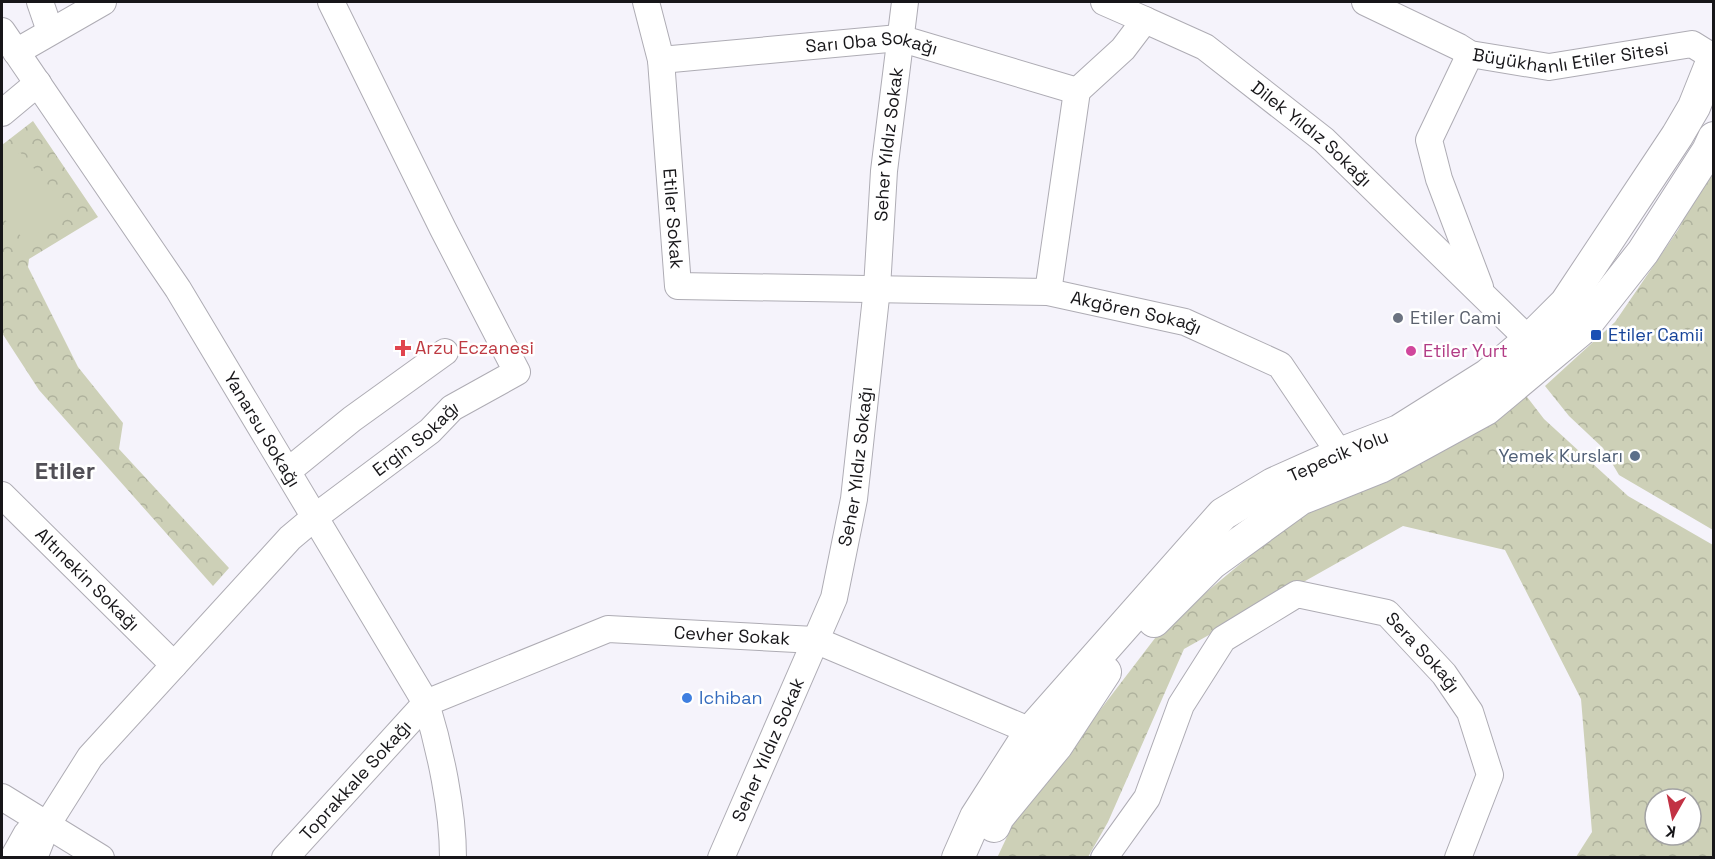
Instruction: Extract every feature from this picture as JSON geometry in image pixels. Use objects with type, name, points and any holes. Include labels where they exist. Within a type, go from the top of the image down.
[{"type":"main road","name":"Tepecik Yolu","points":[[958,858],[976,817],[1044,738],[1110,664],[1212,563],[1347,466],[1380,467],[1486,408],[1538,349],[1677,136],[1704,111],[1713,57]]},
{"type":"main road","points":[[1677,136],[1683,141],[1711,144]]},
{"type":"main road","name":"Tepecik Yolu","points":[[1538,349],[1583,328],[1642,252],[1711,144]]},
{"type":"main road","name":"Tepecik Yolu","points":[[980,858],[998,817],[1044,738]]},
{"type":"street","points":[[40,2],[50,31]]},
{"type":"street","points":[[16,52],[103,2]]},
{"type":"street","name":"Ergin Sokağı","points":[[34,858],[47,825],[90,756],[290,538],[430,431],[452,408],[517,372],[443,229],[331,2]]},
{"type":"street","points":[[646,2],[661,60]]},
{"type":"street","name":"Seher Yıldız Sokak","points":[[877,288],[884,171],[905,2]]},
{"type":"street","name":"Dilek Yıldız Sokağı","points":[[1104,2],[1205,46],[1324,140],[1538,349]]},
{"type":"street","name":"Büyükhanlı Etiler Sitesi","points":[[1365,2],[1470,54],[1549,68],[1692,44],[1713,57]]},
{"type":"street","points":[[1048,292],[1077,91],[1123,49],[1145,20]]},
{"type":"street","name":"Yanarsu Sokağı","points":[[2,31],[178,289],[426,703],[435,732],[451,822],[453,858]]},
{"type":"street","name":"Sarı Oba Sokağı","points":[[661,60],[899,38],[1077,91]]},
{"type":"street","points":[[1470,54],[1429,140],[1439,179],[1484,295]]},
{"type":"street","name":"Etiler Sokak","points":[[661,60],[678,286],[877,288]]},
{"type":"street","points":[[2,113],[38,83]]},
{"type":"street","name":"Akgören Sokağı","points":[[877,288],[1048,292],[1185,322],[1280,365],[1347,466]]},
{"type":"street","name":"Seher Yıldız Sokağı","points":[[815,640],[834,598],[854,499],[877,288]]},
{"type":"street","points":[[288,471],[352,419],[445,352]]},
{"type":"street","name":"Altınekin Sokağı","points":[[2,495],[174,665]]},
{"type":"street","name":"Sera Sokağı","points":[[1104,858],[1147,798],[1181,705],[1223,639],[1297,594],[1387,613],[1444,674],[1470,712],[1490,775],[1458,858]]},
{"type":"street","name":"Cevher Sokak","points":[[426,703],[608,629],[815,640],[1044,738]]},
{"type":"street","name":"Seher Yıldız Sokak","points":[[721,858],[815,640]]},
{"type":"street","name":"Toprakkale Sokağı","points":[[285,858],[426,703]]},
{"type":"street","points":[[2,797],[101,858]]},
{"type":"street","name":"Ergin Sokağı","points":[[13,858],[27,833],[47,825]]},
{"type":"green space","points":[[33,121],[98,217],[29,259],[28,267],[78,367],[123,423],[119,449],[229,568],[213,586],[39,390],[2,333],[2,145]]},
{"type":"green space","points":[[20,152],[69,210],[27,242],[2,217],[2,168]]},
{"type":"green space","points":[[1713,168],[1713,530],[1619,475],[1603,448],[1569,416],[1545,386],[1615,322],[1678,230],[1703,180]]},
{"type":"green space","points":[[1524,393],[1544,419],[1628,496],[1713,545],[1713,857],[1576,857],[1592,832],[1581,699],[1505,550],[1403,526],[1184,649],[1108,822],[1088,857],[997,858],[1013,824],[1162,629],[1305,510],[1361,492],[1424,462]]},
{"type":"place","name":"Etiler Cami","points":[[1398,318]]},
{"type":"place","name":"Etiler Camii","points":[[1596,335]]},
{"type":"place","name":"Arzu Eczanesi","points":[[403,348]]},
{"type":"place","name":"Etiler Yurt","points":[[1411,351]]},
{"type":"place","name":"Yemek Kursları","points":[[1635,456]]},
{"type":"place","name":"Ichiban","points":[[687,698]]},
{"type":"district","name":"Etiler","points":[[65,471]]}]
